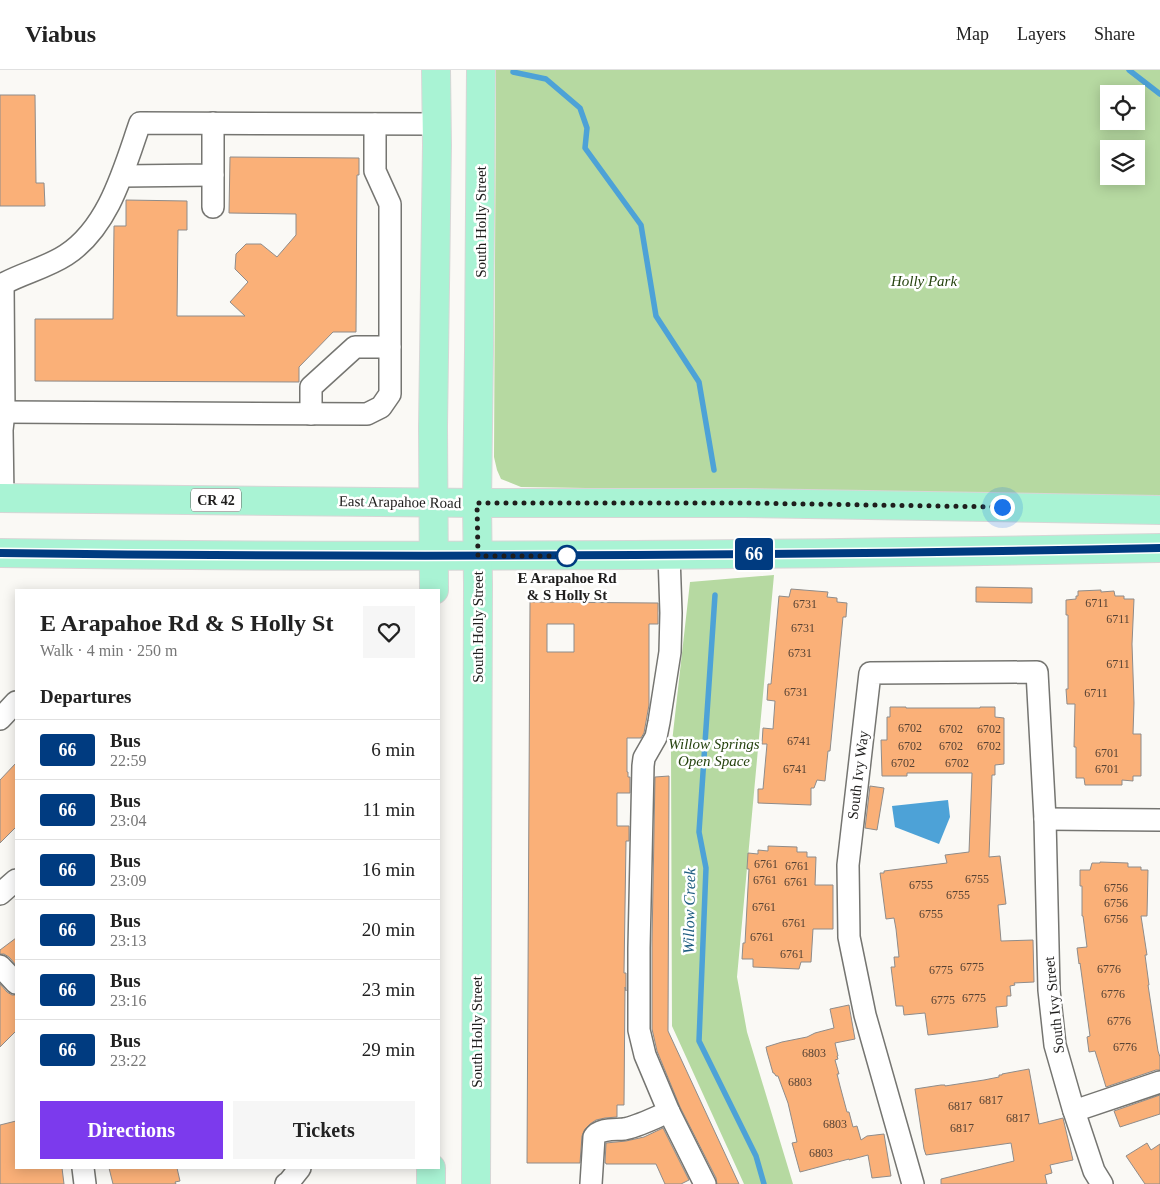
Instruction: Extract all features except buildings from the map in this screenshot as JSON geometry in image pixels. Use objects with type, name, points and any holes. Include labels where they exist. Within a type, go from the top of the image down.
[{"type":"main road","points":[[434,589],[436,70]]},
{"type":"main road","name":"South Holly Street","points":[[476,1184],[477,503],[480,351],[481,70]]},
{"type":"main road","name":"East Arapahoe Road","points":[[2,498],[477,503],[744,503],[1160,510]]},
{"type":"main road","points":[[0,553],[478,556],[1160,548]]},
{"type":"main road","points":[[431,1169],[431,1184]]},
{"type":"street","points":[[2,498],[1,284],[41,268],[66,255],[83,241],[112,199],[140,123],[437,124]]},
{"type":"street","points":[[213,123],[213,207]]},
{"type":"street","points":[[2,424],[311,414],[367,414],[381,407],[390,394],[390,204],[375,172],[375,124]]},
{"type":"street","points":[[122,176],[213,175]]},
{"type":"street","points":[[311,414],[311,387],[355,347],[390,347]]},
{"type":"street","points":[[670,555],[670,652],[656,737],[644,758],[643,766],[639,1030],[645,1055],[669,1112],[705,1184]]},
{"type":"street","name":"South Ivy Way","points":[[913,1184],[865,1015],[850,937],[848,865],[870,673],[1037,672],[1045,819]]},
{"type":"street","points":[[0,720],[15,703]]},
{"type":"street","points":[[1045,819],[1160,820]]},
{"type":"street","name":"South Ivy Street","points":[[1045,819],[1049,990],[1056,1045],[1074,1111],[1094,1171],[1102,1184]]},
{"type":"street","points":[[0,894],[15,881]]},
{"type":"street","points":[[0,966],[15,982]]},
{"type":"street","points":[[1074,1111],[1160,1082]]},
{"type":"street","points":[[591,1184],[594,1137],[596,1134],[601,1131],[626,1129],[669,1112]]},
{"type":"street","points":[[83,1169],[85,1184]]},
{"type":"street","points":[[286,1184],[299,1169]]},
{"type":"green space","name":"Holly Park","points":[[496,70],[1160,70],[1160,497],[521,487],[501,479],[494,457]]},
{"type":"green space","name":"Willow Springs Open Space","points":[[774,575],[737,977],[747,1032],[793,1184],[744,1184],[672,1026],[671,751],[690,582]]},
{"type":"water","points":[[948,800],[950,817],[939,844],[895,827],[892,806]]},
{"type":"waterway","points":[[1129,70],[1160,94]]},
{"type":"waterway","name":"Willow Creek","points":[[513,72],[546,79],[580,108],[587,128],[585,148],[641,225],[656,316],[699,382],[714,470]]},
{"type":"waterway","name":"Willow Creek","points":[[715,595],[699,832],[706,868],[699,1041],[756,1156],[764,1184]]},
{"type":"bus line","name":"66","points":[[0,553],[583,556],[1160,548]]},
{"type":"place","name":"E Arapahoe Rd & S Holly St","points":[[567,556]]},
{"type":"route","points":[[567,556],[478,556],[477,503],[744,503],[1002,507]]}]
